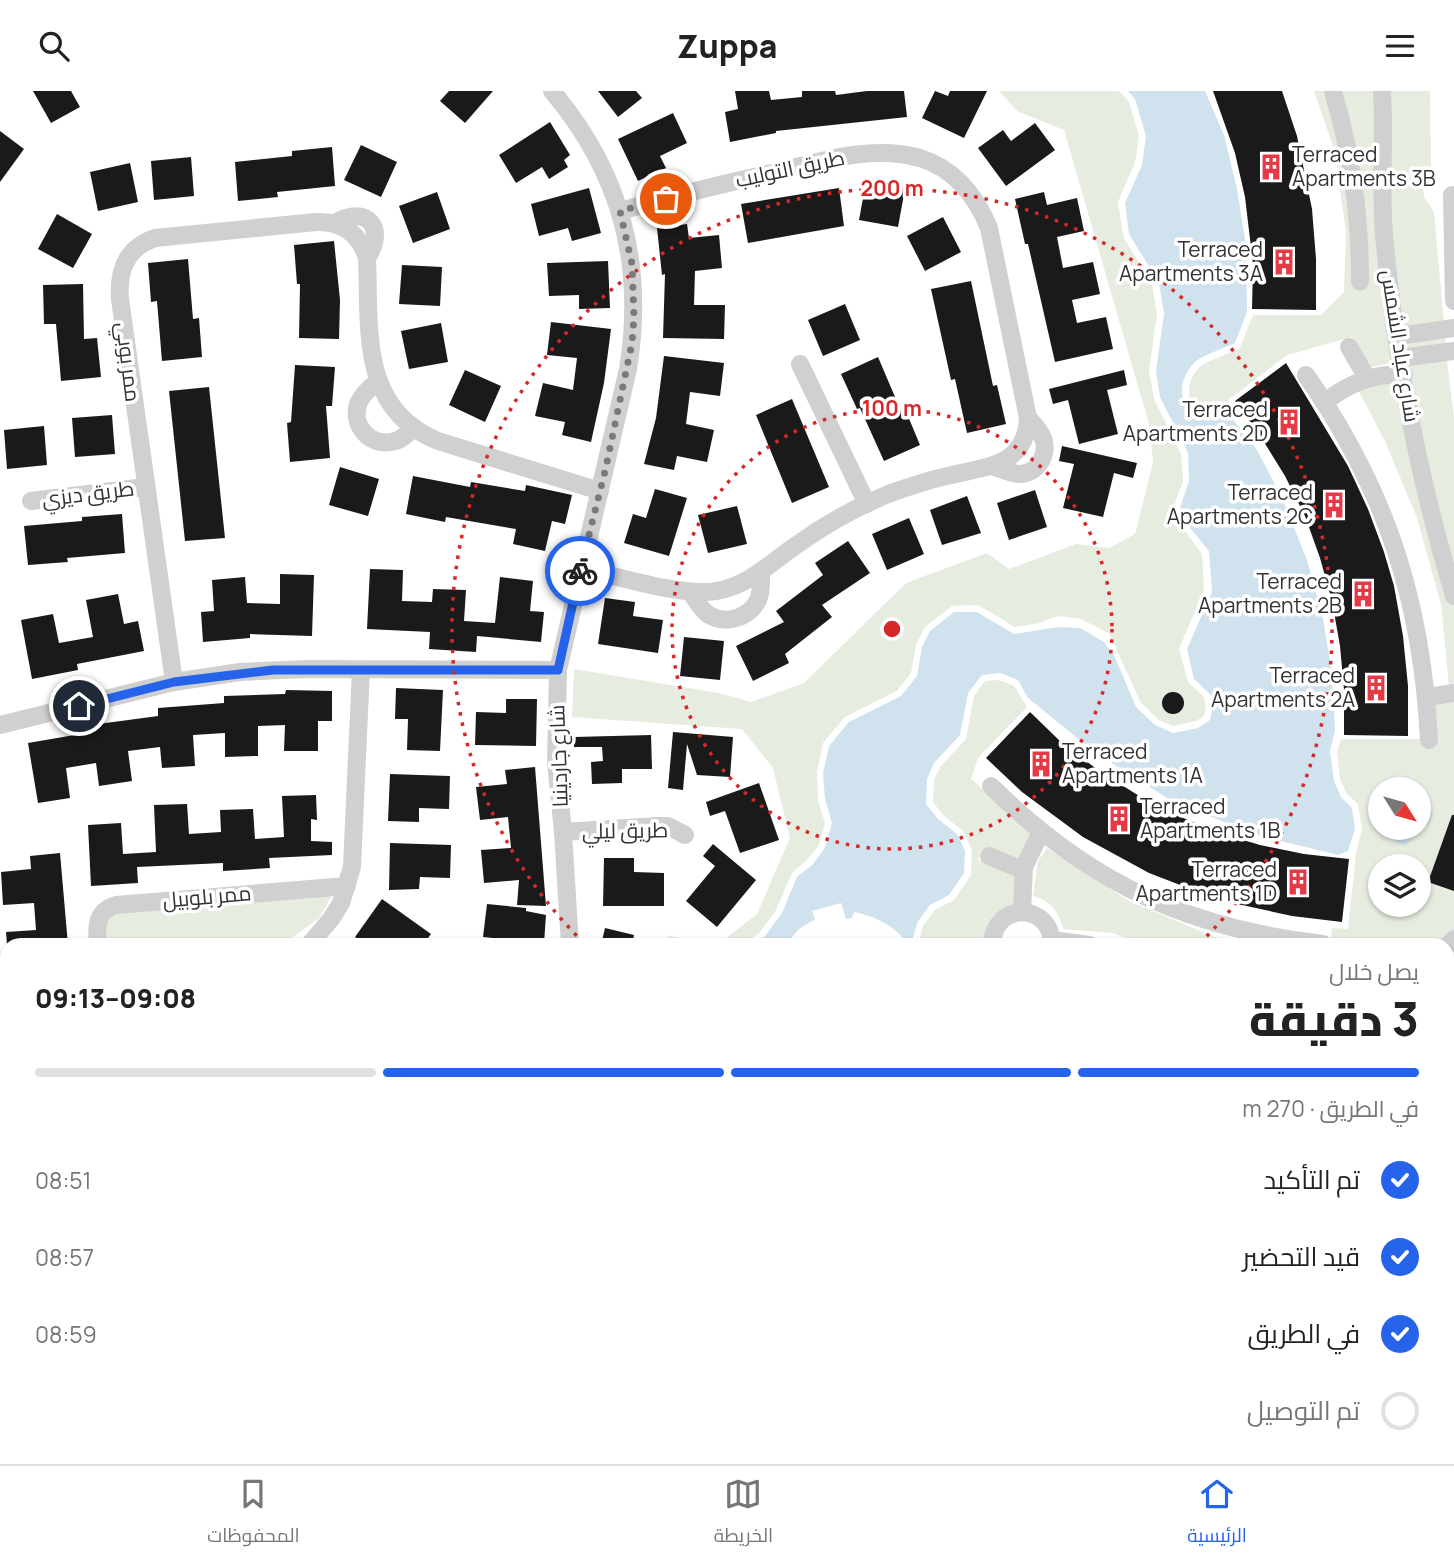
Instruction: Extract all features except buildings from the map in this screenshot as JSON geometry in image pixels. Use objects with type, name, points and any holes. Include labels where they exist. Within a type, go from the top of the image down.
[{"type":"street","name":"شارع جاردينيا","points":[[552,91],[597,156],[620,211],[632,264],[634,317],[628,369],[558,670],[556,762],[564,832],[570,938]]},
{"type":"street","points":[[1333,91],[1355,185],[1360,233],[1360,282]]},
{"type":"street","name":"شارع عباد الشمس","points":[[1382,91],[1383,222],[1402,366],[1422,473],[1454,596]]},
{"type":"street","name":"طريق التوليب","points":[[581,568],[691,593],[728,589],[761,572],[801,541],[867,504],[912,486],[1002,462],[1019,449],[1028,418],[989,228],[971,192],[940,167],[901,155],[856,155],[725,183],[620,211]]},
{"type":"street","points":[[1452,195],[1453,282]]},
{"type":"street","name":"ممر بوبي","points":[[174,682],[120,299],[120,276],[128,255],[135,248],[155,238],[316,222],[335,223],[353,215],[366,218],[374,228],[376,241],[367,258],[372,354],[377,381],[392,408],[413,428],[438,441],[600,491]]},
{"type":"street","points":[[1398,335],[1454,328]]},
{"type":"street","points":[[1349,347],[1367,378]]},
{"type":"street","points":[[1325,402],[1339,391],[1367,378],[1454,351]]},
{"type":"street","points":[[800,365],[867,504]]},
{"type":"street","points":[[1306,375],[1325,402],[1369,481],[1398,554],[1413,608],[1427,697],[1429,740]]},
{"type":"street","points":[[377,381],[364,394],[357,409],[359,425],[363,432],[377,442],[386,443],[400,439],[413,428]]},
{"type":"street","name":"طريق التوليب","points":[[992,466],[1017,474],[1026,473],[1040,463],[1045,446],[1043,437],[1028,418]]},
{"type":"street","name":"طريق ديزي","points":[[31,501],[145,487]]},
{"type":"street","points":[[691,593],[701,608],[710,615],[732,620],[752,609],[758,600],[761,572]]},
{"type":"street","points":[[0,725],[174,682],[273,670],[558,670]]},
{"type":"street","points":[[315,938],[331,919],[347,886],[353,848],[361,670]]},
{"type":"street","points":[[1427,697],[1454,693]]},
{"type":"street","points":[[991,786],[1045,835],[1079,860],[1142,896],[1210,923],[1266,938]]},
{"type":"street","name":"طريق ليلي","points":[[564,832],[659,826],[677,829],[685,835]]},
{"type":"street","points":[[1022,912],[1024,875],[1045,835]]},
{"type":"street","points":[[989,856],[1024,875]]},
{"type":"street","name":"ممر بلوبيل","points":[[97,938],[97,921],[105,910],[116,905],[347,886]]},
{"type":"street","points":[[993,938],[997,925],[1013,913],[1022,912],[1039,917],[1051,938]]},
{"type":"shaded area","points":[[999,91],[1119,91],[1129,102],[1139,136],[1135,163],[1118,202],[1123,236],[1152,285],[1157,314],[1149,371],[1154,399],[1181,454],[1183,481],[1173,508],[1185,531],[1202,554],[1204,590],[1179,649],[1188,682],[1204,697],[1204,716],[1196,721],[1173,726],[1159,720],[1141,703],[1109,633],[1081,619],[1058,616],[1036,624],[1015,627],[978,605],[952,606],[925,627],[916,645],[911,673],[897,691],[845,717],[823,743],[817,772],[818,800],[825,823],[819,845],[792,873],[776,910],[760,932],[752,938],[726,938],[757,914],[790,838],[773,768],[742,729],[572,717],[574,669],[719,693],[751,702],[804,683],[906,583],[987,553],[1009,569],[1076,544],[1109,548],[1135,534],[1153,462],[1149,424],[1064,130],[1017,111]]},
{"type":"shaded area","points":[[1314,91],[1376,91],[1401,361],[1368,368],[1352,337],[1287,355],[1228,400],[1231,405],[1204,410],[1192,403],[1189,390],[1192,377],[1204,364],[1240,348],[1253,315],[1321,315],[1344,292],[1346,231],[1334,149]]},
{"type":"shaded area","points":[[1385,91],[1430,91],[1431,171],[1423,186],[1424,197],[1434,212],[1444,323],[1403,328],[1390,238]]},
{"type":"shaded area","points":[[1444,329],[1446,345],[1408,350],[1405,334]]},
{"type":"shaded area","points":[[1446,352],[1454,418],[1454,569],[1425,467],[1409,356]]},
{"type":"shaded area","points":[[1402,370],[1454,602],[1454,685],[1449,686],[1441,604],[1417,518],[1385,441],[1355,384]]},
{"type":"shaded area","points":[[999,680],[1014,686],[1027,707],[978,758],[971,779],[1034,834],[1022,860],[981,850],[978,860],[1020,875],[1017,904],[1003,910],[993,919],[986,930],[985,938],[920,938],[923,926],[935,910],[954,900],[971,875],[972,850],[963,831],[943,815],[933,802],[934,780],[940,767],[966,739],[974,696],[985,681]]},
{"type":"shaded area","points":[[1454,694],[1454,932],[1447,938],[1331,938],[1332,928],[1348,929],[1356,853],[1362,829],[1358,804],[1347,794],[1340,779],[1337,752],[1341,739],[1430,739],[1431,696]]},
{"type":"shaded area","points":[[1047,848],[1129,901],[1219,938],[1125,938],[1113,933],[1063,929],[1053,908],[1033,896],[1038,861]]},
{"type":"shaded area","points":[[335,891],[319,918],[292,938],[103,938],[102,925],[114,912]]},
{"type":"water","points":[[1128,91],[1205,91],[1224,135],[1237,189],[1246,246],[1247,312],[1235,343],[1195,362],[1186,373],[1182,395],[1193,411],[1202,415],[1228,413],[1257,450],[1283,500],[1307,560],[1323,619],[1332,674],[1335,730],[1330,751],[1334,781],[1341,797],[1352,808],[1355,829],[1348,851],[1338,855],[1249,833],[1167,798],[1096,753],[1028,698],[1018,680],[1000,673],[982,675],[968,693],[960,735],[934,763],[927,779],[926,804],[938,819],[958,835],[965,851],[964,873],[949,895],[930,905],[917,923],[913,938],[903,938],[891,927],[869,916],[854,912],[852,918],[846,919],[841,903],[812,911],[815,919],[799,929],[791,938],[762,938],[782,913],[797,877],[812,865],[825,848],[832,823],[825,799],[823,773],[829,746],[849,722],[901,696],[917,676],[922,647],[930,631],[954,612],[977,612],[1014,634],[1058,627],[1080,628],[1104,642],[1114,655],[1136,707],[1155,725],[1173,733],[1198,728],[1210,720],[1213,707],[1210,694],[1194,679],[1187,649],[1212,592],[1209,551],[1190,528],[1180,508],[1189,481],[1188,453],[1160,397],[1156,371],[1164,314],[1159,283],[1129,234],[1125,203],[1142,165],[1146,136],[1135,99]]},
{"type":"water","points":[[1395,840],[1410,840],[1406,846]]},
{"type":"way so far","points":[[580,571],[606,467],[632,343],[632,264],[620,211],[666,199]]},
{"type":"place","name":"Terraced Apartments 3B","points":[[1271,167]]},
{"type":"place","name":"Terraced Apartments 3A","points":[[1284,262]]},
{"type":"place","name":"Terraced Apartments 2D","points":[[1289,422]]},
{"type":"place","name":"Terraced Apartments 2C","points":[[1334,505]]},
{"type":"place","name":"Terraced Apartments 2B","points":[[1363,594]]},
{"type":"place","name":"Terraced Apartments 2A","points":[[1376,688]]},
{"type":"place","name":"Terraced Apartments 1A","points":[[1041,764]]},
{"type":"place","name":"Terraced Apartments 1B","points":[[1119,819]]},
{"type":"place","name":"Terraced Apartments 1D","points":[[1298,882]]},
{"type":"route","points":[[79,706],[174,682],[240,672],[306,669],[558,670],[580,571]]}]
